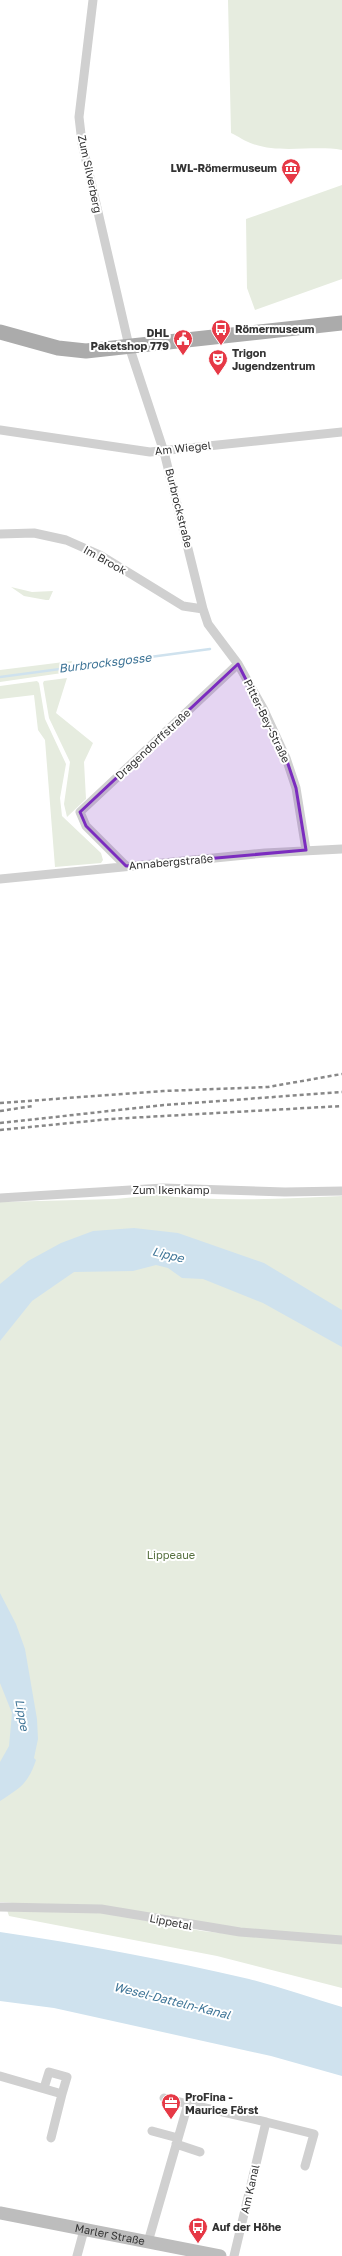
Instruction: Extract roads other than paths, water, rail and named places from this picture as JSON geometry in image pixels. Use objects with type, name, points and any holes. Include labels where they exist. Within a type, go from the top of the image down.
[{"type":"main road","points":[[0,332],[58,348],[86,350],[342,323]]},
{"type":"main road","name":"Marler Straße","points":[[0,2213],[220,2256]]},
{"type":"street","name":"Zum Silverberg","points":[[93,0],[80,124],[82,143],[129,346]]},
{"type":"street","name":"Burbrockstraße","points":[[129,346],[164,452],[208,624],[238,664]]},
{"type":"street","name":"Am Wiegel","points":[[0,430],[150,452],[164,452],[261,439],[342,432]]},
{"type":"street","name":"Im Brook","points":[[0,534],[34,534],[66,540],[100,554],[183,606],[203,609]]},
{"type":"street","name":"Dragendorffstraße","points":[[126,866],[86,826],[80,812],[238,664]]},
{"type":"street","name":"Pitter-Bey-Straße","points":[[238,664],[264,710],[286,758],[296,788],[306,850]]},
{"type":"street","name":"Annabergstraße","points":[[0,879],[306,850],[342,849]]},
{"type":"street","name":"Zum Ikenkamp","points":[[0,1198],[163,1188],[285,1192],[342,1191]]},
{"type":"street","name":"Lippetal","points":[[0,1907],[101,1910],[240,1932],[342,1940]]},
{"type":"street","points":[[44,2088],[49,2072],[67,2077],[50,2138]]},
{"type":"street","points":[[0,2076],[62,2094]]},
{"type":"street","points":[[164,2098],[314,2134],[305,2166]]},
{"type":"street","points":[[148,2242],[188,2104]]},
{"type":"street","name":"Am Kanal","points":[[234,2256],[266,2122]]},
{"type":"street","points":[[152,2131],[200,2152]]},
{"type":"street","points":[[77,2256],[84,2230]]},
{"type":"water","name":"Lippe","points":[[134,1228],[178,1233],[264,1263],[342,1310],[342,1347],[263,1303],[203,1279],[182,1278],[168,1268],[156,1265],[133,1271],[74,1272],[32,1301],[0,1341],[0,1284],[28,1261],[61,1243],[93,1231]]},
{"type":"water","name":"Lippe","points":[[0,1593],[16,1624],[25,1649],[37,1719],[38,1739],[34,1758],[36,1760],[30,1775],[18,1789],[0,1801],[0,1762],[9,1746],[12,1713],[0,1683]]},
{"type":"water","name":"Wesel-Datteln-Kanal","points":[[0,1932],[94,1947],[218,1972],[261,1982],[342,2007],[342,2076],[271,2056],[54,2008],[0,2001]]},
{"type":"waterway","name":"Burbrocksgosse","points":[[0,677],[210,649]]},
{"type":"railway","points":[[0,1103],[163,1091],[268,1087],[342,1074]]},
{"type":"railway","points":[[0,1123],[164,1105],[342,1092]]},
{"type":"railway","points":[[0,1111],[33,1106]]},
{"type":"railway","points":[[0,1130],[110,1119],[342,1106]]},
{"type":"place","name":"LWL-Römermuseum","points":[[291,185]]},
{"type":"place","name":"Römermuseum","points":[[221,346]]},
{"type":"place","name":"DHL Paketshop 779","points":[[183,356]]},
{"type":"place","name":"Trigon Jugendzentrum","points":[[218,376]]},
{"type":"place","name":"ProFina - Maurice Först","points":[[171,2120]]},
{"type":"place","name":"Auf der Höhe","points":[[198,2244]]},
{"type":"park label","name":"Lippeaue","points":[[171,1555]]}]
